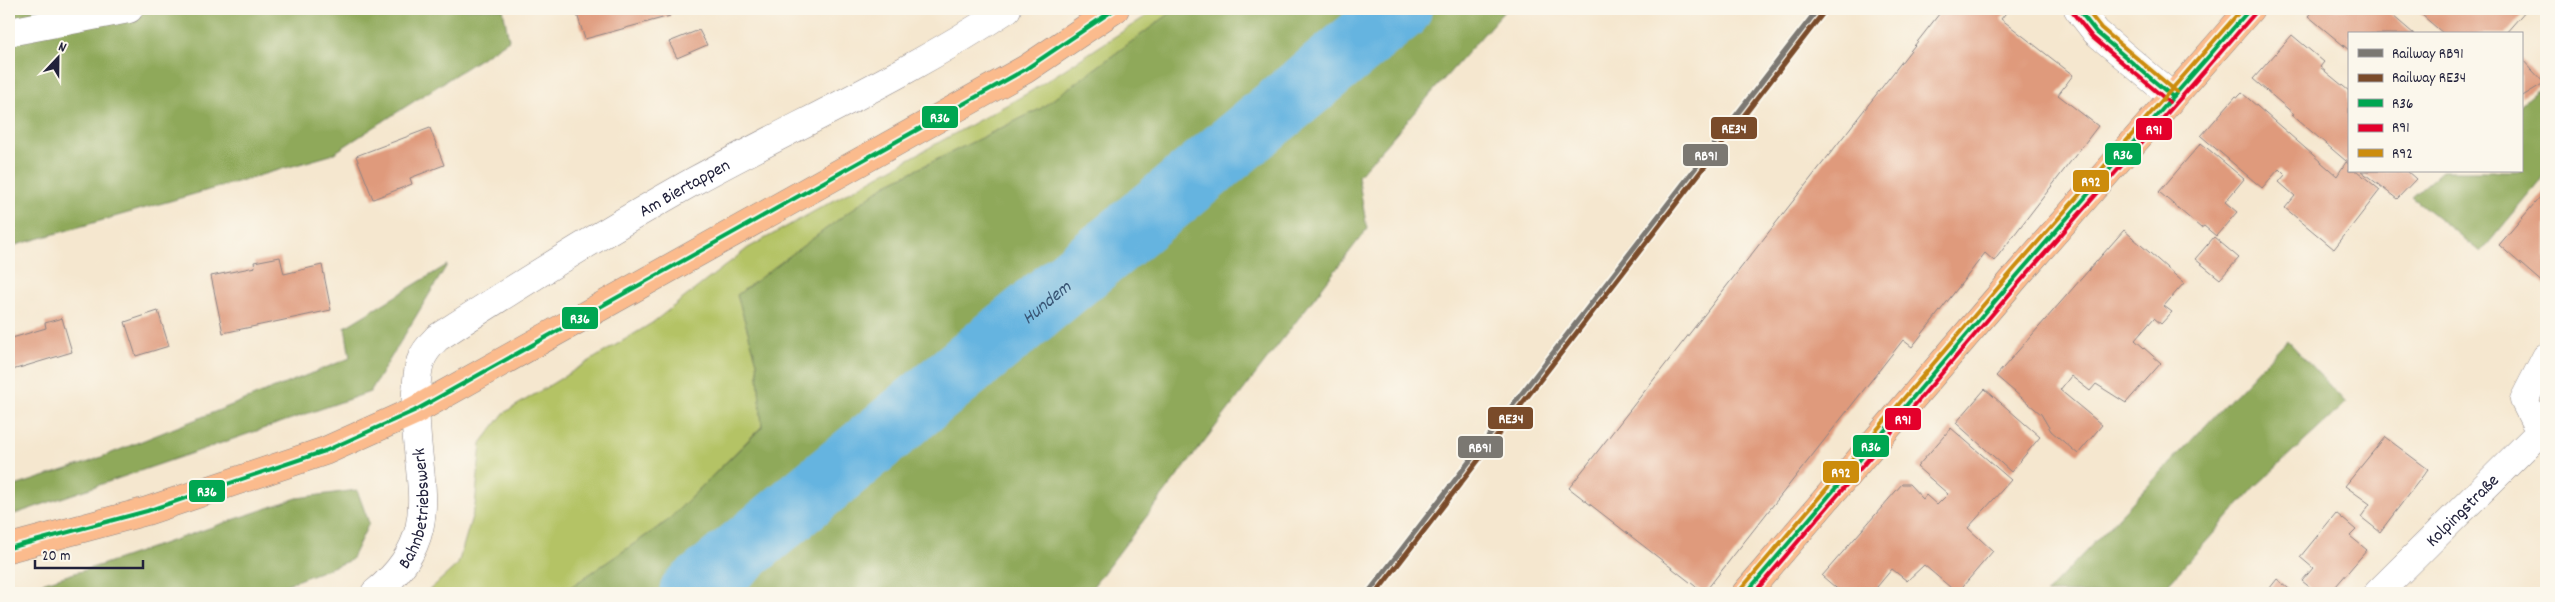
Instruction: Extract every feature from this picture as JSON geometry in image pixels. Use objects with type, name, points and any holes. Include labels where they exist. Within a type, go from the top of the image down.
[{"type":"main road","points":[[9,548],[146,511],[325,451],[414,411],[1026,69],[1115,9]]},
{"type":"main road","points":[[1746,593],[2020,272],[2250,9]]},
{"type":"street","points":[[9,32],[129,9]]},
{"type":"street","name":"Am Biertappen","points":[[414,411],[418,364],[424,351],[437,338],[536,275],[696,180],[879,86],[966,36],[1007,9]]},
{"type":"street","points":[[2078,9],[2096,32],[2173,97]]},
{"type":"street","points":[[2543,430],[2524,400],[2546,358]]},
{"type":"street","name":"Bahnbetriebswerk","points":[[375,593],[392,579],[401,568],[417,540],[423,509],[414,411]]},
{"type":"street","name":"Kolpingstraße","points":[[2378,593],[2543,430]]},
{"type":"green space","points":[[9,9],[503,9],[509,40],[331,155],[9,247]]},
{"type":"green space","points":[[1157,9],[1176,9],[1040,109],[885,185],[737,295],[757,362],[762,426],[666,522],[562,593],[426,593],[458,564],[475,506],[481,443],[504,413],[652,323],[748,248],[1028,93]]},
{"type":"green space","points":[[1176,9],[1506,9],[1358,176],[1367,229],[1088,593],[562,593],[666,522],[762,427],[757,362],[737,295],[885,185],[1040,109]]},
{"type":"green space","points":[[2546,82],[2546,174],[2481,252],[2412,197],[2441,172],[2522,172],[2522,103]]},
{"type":"green space","points":[[447,265],[370,392],[9,516],[9,488],[89,462],[350,358],[345,327]]},
{"type":"green space","points":[[2287,340],[2346,403],[2256,486],[2160,593],[2046,593]]},
{"type":"green space","points":[[357,490],[369,523],[351,560],[264,593],[9,593],[101,565],[297,498]]},
{"type":"building","points":[[578,9],[668,9],[670,16],[585,39],[576,11]]},
{"type":"building","points":[[1943,9],[2009,9],[2001,19],[2073,75],[2058,95],[2098,126],[1994,261],[1985,253],[1912,347],[1903,340],[1704,593],[1569,488]]},
{"type":"building","points":[[2314,9],[2385,9],[2412,32],[2348,32],[2348,49],[2308,16]]},
{"type":"building","points":[[2415,9],[2527,9],[2507,32],[2442,32]]},
{"type":"building","points":[[699,30],[707,45],[677,58],[669,42]]},
{"type":"building","points":[[2292,35],[2324,62],[2320,67],[2348,90],[2348,161],[2292,115],[2294,114],[2253,79]]},
{"type":"building","points":[[2522,59],[2544,83],[2522,96]]},
{"type":"building","points":[[2242,93],[2337,176],[2346,162],[2348,163],[2348,172],[2358,172],[2380,190],[2334,249],[2285,208],[2295,196],[2279,182],[2285,175],[2279,169],[2262,188],[2201,136],[2236,96],[2238,97]]},
{"type":"building","points":[[430,128],[444,165],[410,178],[412,184],[373,199],[356,156]]},
{"type":"building","points":[[2201,143],[2244,179],[2225,202],[2237,212],[2216,236],[2204,226],[2201,228],[2159,192]]},
{"type":"building","points":[[2362,172],[2408,172],[2416,179],[2397,199]]},
{"type":"building","points":[[2546,190],[2546,283],[2545,285],[2499,245]]},
{"type":"building","points":[[2124,230],[2184,283],[2164,306],[2172,312],[2161,324],[2154,318],[2135,340],[2161,363],[2126,403],[2096,384],[2090,391],[2071,376],[2060,390],[2102,425],[2078,454],[2051,431],[2041,414],[1996,376]]},
{"type":"building","points":[[2214,237],[2239,258],[2220,279],[2195,259]]},
{"type":"building","points":[[280,257],[284,274],[322,265],[331,310],[223,333],[211,276],[255,267],[254,262]]},
{"type":"building","points":[[158,311],[169,346],[136,356],[125,322]]},
{"type":"building","points":[[62,318],[72,352],[9,371],[9,330],[13,333],[12,338],[46,328],[45,323]]},
{"type":"building","points":[[1985,389],[2040,437],[2011,472],[1956,423]]},
{"type":"building","points":[[1951,428],[2011,480],[1968,528],[1993,551],[1957,593],[1924,565],[1907,581],[1892,569],[1872,593],[1842,593],[1822,576],[1902,484],[1909,484],[1923,499],[1926,495],[1937,505],[1948,494],[1917,467]]},
{"type":"building","points":[[2385,437],[2428,469],[2380,532],[2361,517],[2370,504],[2345,486]]},
{"type":"building","points":[[2336,513],[2356,530],[2350,536],[2367,550],[2330,593],[2317,593],[2302,581],[2313,568],[2300,557]]},
{"type":"building","points":[[2277,579],[2294,593],[2266,593]]},
{"type":"waterway","name":"Hundem","points":[[691,593],[1400,9]]},
{"type":"rail line","name":"RB91","points":[[1368,593],[1818,9]]},
{"type":"rail line","name":"RE34","points":[[1376,593],[1823,13]]},
{"type":"transit line","name":"R36","points":[[9,548],[147,511],[325,451],[414,411],[1026,69],[1115,9]]},
{"type":"transit line","name":"R36","points":[[2078,9],[2096,32],[2173,97]]},
{"type":"transit line","name":"R92","points":[[2086,9],[2101,28],[2177,92]]},
{"type":"transit line","name":"R92","points":[[1741,589],[2015,268],[2242,9]]},
{"type":"transit line","name":"R36","points":[[1746,593],[2020,272],[2250,9]]},
{"type":"transit line","name":"R91","points":[[2073,13],[2092,37],[2169,102]]},
{"type":"transit line","name":"R91","points":[[1754,593],[2025,276],[2255,13]]}]
